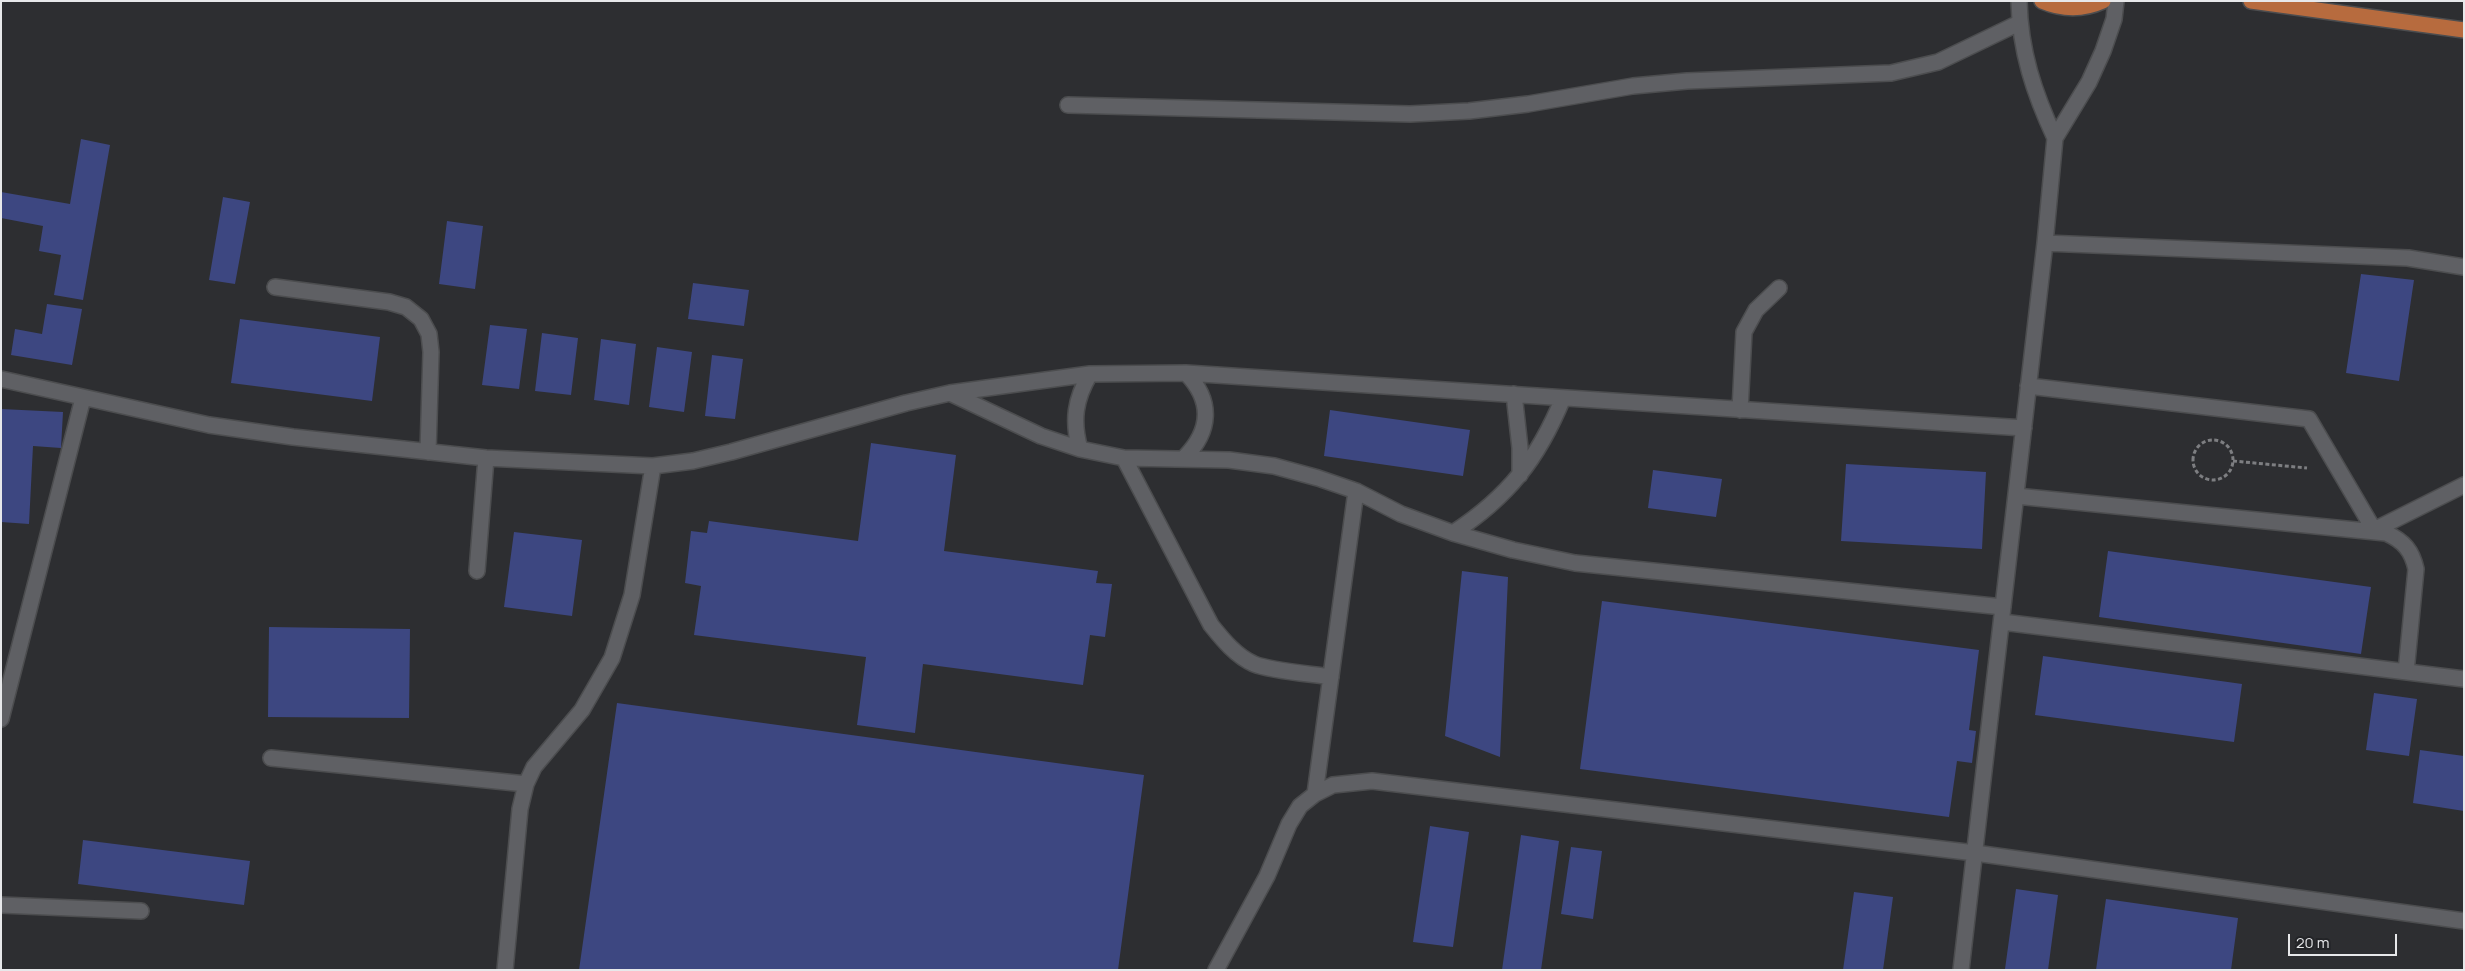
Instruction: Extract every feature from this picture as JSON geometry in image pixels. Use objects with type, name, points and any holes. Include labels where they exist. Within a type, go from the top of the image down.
[{"type":"main road","points":[[2042,1],[2066,8],[2093,6],[2103,1]]},
{"type":"main road","points":[[2251,1],[2464,30]]},
{"type":"lane","points":[[2019,1],[2019,24],[2026,63],[2038,102],[2055,138]]},
{"type":"lane","points":[[1961,970],[2045,243],[2055,138],[2089,82],[2103,51],[2114,19],[2116,1]]},
{"type":"lane","points":[[1068,105],[1410,114],[1469,111],[1528,104],[1625,87],[1669,83],[1891,73],[1938,62],[2019,24]]},
{"type":"lane","points":[[2045,243],[2408,258],[2464,267]]},
{"type":"lane","points":[[275,287],[389,302],[406,307],[420,319],[429,334],[431,352],[428,452]]},
{"type":"lane","points":[[1740,410],[1744,332],[1756,310],[1779,288]]},
{"type":"lane","points":[[1,379],[209,426],[486,458],[654,466],[693,461],[731,452],[906,403],[950,393],[1090,374],[1186,373],[2024,428]]},
{"type":"lane","points":[[1184,458],[1201,436],[1206,409],[1196,383],[1186,373]]},
{"type":"lane","points":[[1080,449],[1075,418],[1077,403],[1082,388],[1090,374]]},
{"type":"lane","points":[[2028,386],[2309,419],[2374,530]]},
{"type":"lane","points":[[950,393],[1041,436],[1080,449],[1124,458],[1229,460],[1274,466],[1318,478],[1356,492],[1402,514],[1453,533],[1513,550],[1575,564],[2002,614],[2464,679]]},
{"type":"lane","points":[[1514,394],[1520,448],[1520,475]]},
{"type":"lane","points":[[1,719],[83,398]]},
{"type":"lane","points":[[1453,533],[1500,498],[1520,475],[1538,451],[1563,398]]},
{"type":"lane","points":[[477,571],[486,458]]},
{"type":"lane","points":[[1124,458],[1211,625],[1224,641],[1238,654],[1255,664],[1331,677]]},
{"type":"lane","points":[[505,970],[520,809],[526,784],[534,767],[582,710],[612,658],[632,595],[654,466]]},
{"type":"lane","points":[[2374,530],[2464,485]]},
{"type":"lane","points":[[1315,794],[1356,492]]},
{"type":"lane","points":[[2016,496],[2374,530],[2392,536],[2407,547],[2413,558],[2416,570],[2406,672]]},
{"type":"lane","points":[[271,758],[526,784]]},
{"type":"lane","points":[[1216,970],[1267,876],[1289,824],[1300,806],[1315,794],[1333,785],[1372,781],[1975,853],[2464,921]]},
{"type":"lane","points":[[1,905],[141,911]]},
{"type":"path","points":[[2214,439],[2225,444],[2230,449],[2233,461],[2228,472],[2223,476],[2210,480],[2204,478],[2194,468],[2193,454],[2201,443],[2214,439]]},
{"type":"path","points":[[2233,461],[2340,471]]},
{"type":"building","points":[[81,139],[110,145],[83,300],[54,295],[61,255],[39,251],[43,226],[1,218],[1,192],[70,204]]},
{"type":"building","points":[[223,197],[250,202],[235,284],[209,280]]},
{"type":"building","points":[[447,221],[483,226],[475,289],[439,284]]},
{"type":"building","points":[[2361,274],[2414,280],[2399,381],[2346,373]]},
{"type":"building","points":[[693,283],[749,290],[744,326],[688,319]]},
{"type":"building","points":[[47,304],[82,309],[72,365],[11,355],[15,329],[42,334]]},
{"type":"building","points":[[240,319],[380,337],[372,401],[231,383]]},
{"type":"building","points":[[490,325],[527,329],[519,389],[482,385]]},
{"type":"building","points":[[542,333],[578,338],[571,395],[535,391]]},
{"type":"building","points":[[601,339],[636,344],[629,405],[594,400]]},
{"type":"building","points":[[657,347],[692,352],[684,412],[649,407]]},
{"type":"building","points":[[712,355],[743,359],[735,419],[705,416]]},
{"type":"building","points":[[1,409],[63,412],[61,448],[33,446],[29,524],[1,522]]},
{"type":"building","points":[[1330,410],[1470,430],[1463,476],[1324,456]]},
{"type":"building","points":[[871,443],[956,455],[944,551],[1098,571],[1096,583],[1112,584],[1105,637],[1090,635],[1083,685],[923,664],[915,733],[857,725],[866,657],[694,635],[701,586],[685,583],[691,531],[707,533],[709,521],[858,541]]},
{"type":"building","points":[[1846,464],[1986,472],[1982,549],[1841,541]]},
{"type":"building","points":[[1653,470],[1722,479],[1716,517],[1648,508]]},
{"type":"building","points":[[514,532],[582,540],[572,616],[504,607]]},
{"type":"building","points":[[2108,551],[2371,587],[2361,654],[2099,617]]},
{"type":"building","points":[[1462,571],[1508,577],[1500,757],[1445,736]]},
{"type":"building","points":[[1602,601],[1979,650],[1969,730],[1976,731],[1972,763],[1957,761],[1949,817],[1580,769]]},
{"type":"building","points":[[269,627],[410,629],[409,718],[268,717]]},
{"type":"building","points":[[2043,656],[2242,684],[2234,742],[2035,715]]},
{"type":"building","points":[[2374,693],[2417,699],[2409,756],[2366,750]]},
{"type":"building","points":[[617,703],[1144,775],[1118,970],[579,970]]},
{"type":"building","points":[[2420,750],[2464,756],[2464,811],[2413,803]]},
{"type":"building","points":[[1430,826],[1469,832],[1453,947],[1413,942]]},
{"type":"building","points":[[1521,835],[1559,841],[1541,970],[1502,970]]},
{"type":"building","points":[[83,840],[250,861],[244,905],[78,884]]},
{"type":"building","points":[[1571,847],[1602,851],[1593,919],[1561,914]]},
{"type":"building","points":[[2016,889],[2058,895],[2048,970],[2005,969]]},
{"type":"building","points":[[1854,892],[1893,897],[1883,970],[1843,970]]},
{"type":"building","points":[[2106,899],[2238,918],[2231,970],[2096,970]]}]
